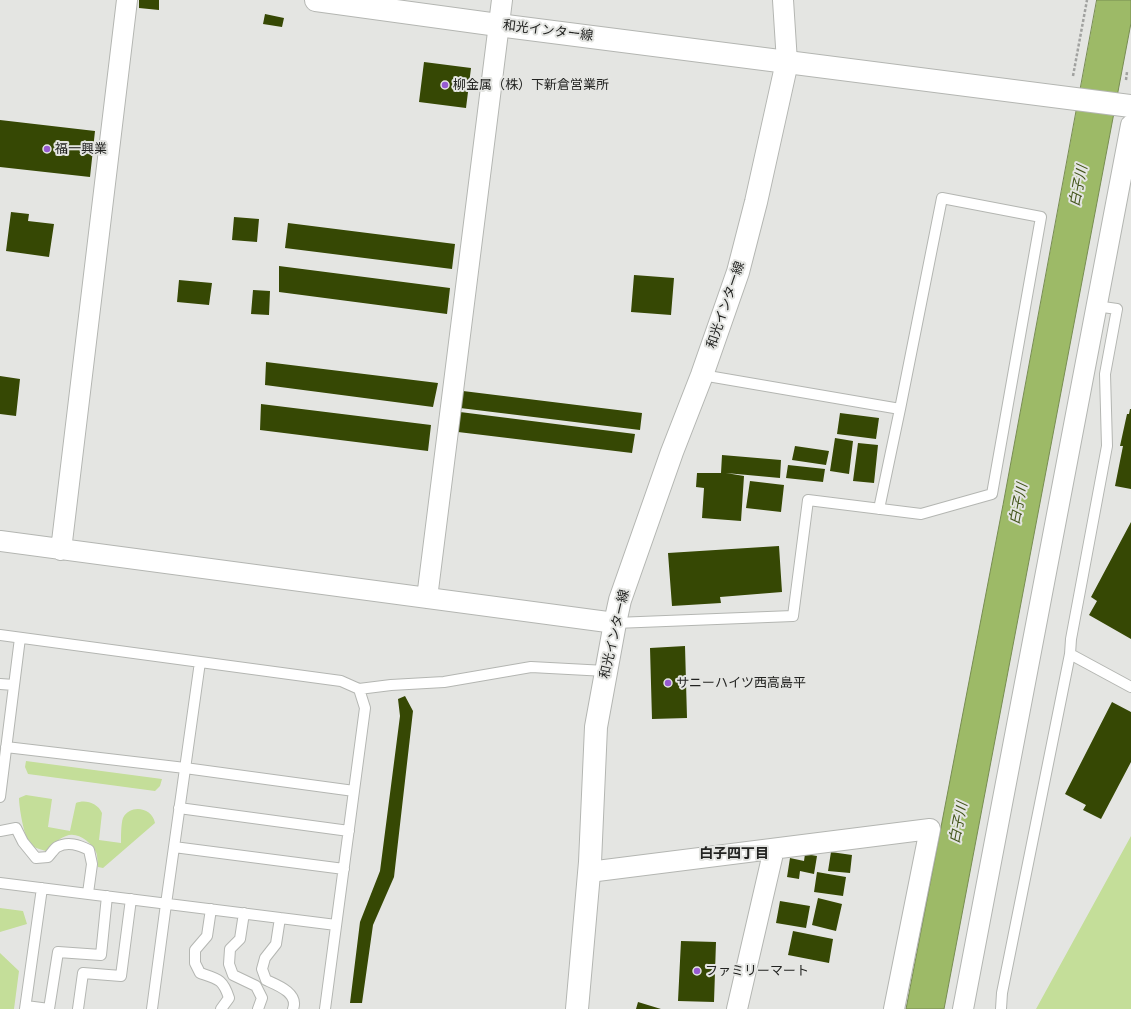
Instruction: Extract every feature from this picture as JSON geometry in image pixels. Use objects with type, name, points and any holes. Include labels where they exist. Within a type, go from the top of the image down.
[{"type":"main road","name":"和光インター線","points":[[316,0],[787,62],[756,202],[738,272],[702,375],[664,474],[620,600],[596,728],[589,872],[577,1009]]},
{"type":"main road","points":[[787,62],[1125,105]]},
{"type":"street","points":[[61,550],[127,0]]},
{"type":"street","points":[[427,598],[502,0]]},
{"type":"street","points":[[787,5],[787,62]]},
{"type":"street","points":[[963,1009],[1131,125]]},
{"type":"street","points":[[0,542],[615,623]]},
{"type":"street","points":[[589,872],[930,830],[894,1009]]},
{"type":"street","points":[[737,1009],[774,849]]},
{"type":"lane","points":[[615,623],[793,616],[808,500],[879,509],[921,514],[992,494],[1041,217],[942,198],[879,509]]},
{"type":"lane","points":[[1001,1009],[1002,993],[1070,654],[1071,639],[1107,446],[1105,374],[1117,309],[1096,306]]},
{"type":"lane","points":[[702,375],[900,409]]},
{"type":"lane","points":[[0,636],[341,682],[359,689],[391,685],[444,682],[531,667],[606,671]]},
{"type":"lane","points":[[0,797],[20,638]]},
{"type":"lane","points":[[1070,654],[1131,688]]},
{"type":"lane","points":[[152,1009],[200,662]]},
{"type":"lane","points":[[0,684],[14,685]]},
{"type":"lane","points":[[325,1009],[365,708],[359,689]]},
{"type":"lane","points":[[6,746],[354,791]]},
{"type":"lane","points":[[179,808],[349,831]]},
{"type":"lane","points":[[0,830],[16,828],[23,842],[36,858],[48,857],[57,847],[67,844],[79,845],[89,850],[92,864],[88,893]]},
{"type":"lane","points":[[174,847],[344,869]]},
{"type":"lane","points":[[0,883],[336,925]]},
{"type":"lane","points":[[42,888],[25,1008],[49,1009],[58,952],[101,955],[107,896]]},
{"type":"lane","points":[[78,1009],[83,972],[121,976],[131,899]]},
{"type":"lane","points":[[211,909],[207,936],[196,950],[194,963],[200,973],[218,979],[226,987],[229,998],[221,1009]]},
{"type":"lane","points":[[244,913],[240,939],[230,949],[229,964],[233,975],[256,986],[262,998],[258,1009]]},
{"type":"lane","points":[[280,918],[276,944],[265,958],[262,970],[266,980],[280,986],[291,994],[295,1004],[293,1009]]},
{"type":"path","points":[[1071,98],[1087,0]]},
{"type":"path","points":[[1126,80],[1127,72]]},
{"type":"shaded area","points":[[26,761],[162,779],[160,786],[155,791],[28,774],[25,767]]},
{"type":"shaded area","points":[[26,795],[52,799],[48,827],[70,831],[76,803],[83,801],[94,804],[102,813],[99,840],[121,843],[121,827],[123,818],[126,814],[135,809],[140,809],[150,814],[155,823],[103,868],[98,867],[97,854],[94,848],[79,836],[70,835],[63,837],[55,842],[46,851],[32,846],[27,839],[19,802],[19,798]]},
{"type":"shaded area","points":[[1131,836],[1131,1009],[1036,1009]]},
{"type":"shaded area","points":[[0,908],[23,911],[27,924],[0,932]]},
{"type":"shaded area","points":[[0,953],[19,971],[14,1009],[0,1009]]},
{"type":"water","name":"白子川","points":[[1097,0],[1131,0],[1131,23],[944,1009],[906,1009],[1003,505]]},
{"type":"building","points":[[139,0],[159,0],[159,10],[139,8]]},
{"type":"building","points":[[265,14],[284,18],[282,27],[263,24]]},
{"type":"building","name":"柳金属（株）下新倉営業所","points":[[424,62],[471,68],[466,108],[419,102]]},
{"type":"building","name":"福一興業","points":[[0,120],[95,131],[90,177],[0,167]]},
{"type":"building","points":[[11,212],[29,214],[28,221],[54,224],[49,257],[6,251]]},
{"type":"building","points":[[234,217],[259,219],[257,242],[232,240]]},
{"type":"building","points":[[288,223],[455,244],[452,269],[285,248]]},
{"type":"building","points":[[279,266],[450,288],[447,314],[279,292]]},
{"type":"building","points":[[634,275],[674,278],[671,315],[631,312]]},
{"type":"building","points":[[179,280],[212,283],[209,305],[177,302]]},
{"type":"building","points":[[253,290],[270,291],[269,315],[251,314]]},
{"type":"building","points":[[266,362],[438,383],[433,407],[265,385]]},
{"type":"building","points":[[0,376],[20,379],[16,416],[0,414]]},
{"type":"building","points":[[463,391],[642,413],[640,430],[460,408]]},
{"type":"building","points":[[261,404],[431,425],[428,451],[260,430]]},
{"type":"building","points":[[1130,409],[1131,489],[1115,486],[1123,446],[1120,446],[1127,414],[1129,414]]},
{"type":"building","points":[[460,412],[635,434],[632,453],[458,432]]},
{"type":"building","points":[[840,413],[879,418],[876,439],[837,434]]},
{"type":"building","points":[[835,438],[853,441],[849,474],[830,471]]},
{"type":"building","points":[[858,443],[878,445],[874,483],[853,481]]},
{"type":"building","points":[[795,446],[829,451],[826,465],[792,460]]},
{"type":"building","points":[[722,455],[781,460],[780,478],[726,473],[744,476],[741,521],[702,518],[704,488],[696,487],[697,473],[721,473]]},
{"type":"building","points":[[788,465],[825,469],[823,482],[786,478]]},
{"type":"building","points":[[750,481],[784,485],[781,512],[746,508]]},
{"type":"building","points":[[1131,522],[1131,639],[1089,615],[1097,601],[1091,597]]},
{"type":"building","points":[[779,546],[782,592],[720,597],[721,603],[672,606],[668,553]]},
{"type":"building","name":"サニーハイツ西高島平","points":[[685,646],[687,718],[652,719],[650,648]]},
{"type":"building","points":[[405,696],[413,711],[394,877],[373,925],[362,1003],[350,1003],[360,922],[380,871],[400,716],[398,699]]},
{"type":"building","points":[[1112,702],[1131,712],[1131,762],[1101,819],[1083,810],[1086,805],[1065,794]]},
{"type":"building","points":[[831,852],[852,855],[850,873],[828,871]]},
{"type":"building","points":[[805,854],[817,856],[814,874],[800,871],[799,879],[787,877],[790,858],[804,861]]},
{"type":"building","points":[[817,872],[846,877],[843,896],[814,892]]},
{"type":"building","points":[[818,898],[842,904],[836,931],[812,925]]},
{"type":"building","points":[[780,901],[810,906],[806,928],[776,923]]},
{"type":"building","points":[[793,931],[833,939],[829,963],[788,955]]},
{"type":"building","name":"ファミリーマート","points":[[681,941],[716,942],[714,1002],[678,1001]]},
{"type":"building","points":[[638,1002],[661,1009],[636,1009]]},
{"type":"place","name":"柳金属（株）下新倉営業所","points":[[445,85]]},
{"type":"place","name":"福一興業","points":[[47,149]]},
{"type":"place","name":"サニーハイツ西高島平","points":[[668,683]]},
{"type":"place","name":"ファミリーマート","points":[[697,971]]},
{"type":"district","name":"白子四丁目","points":[[734,854]]}]
